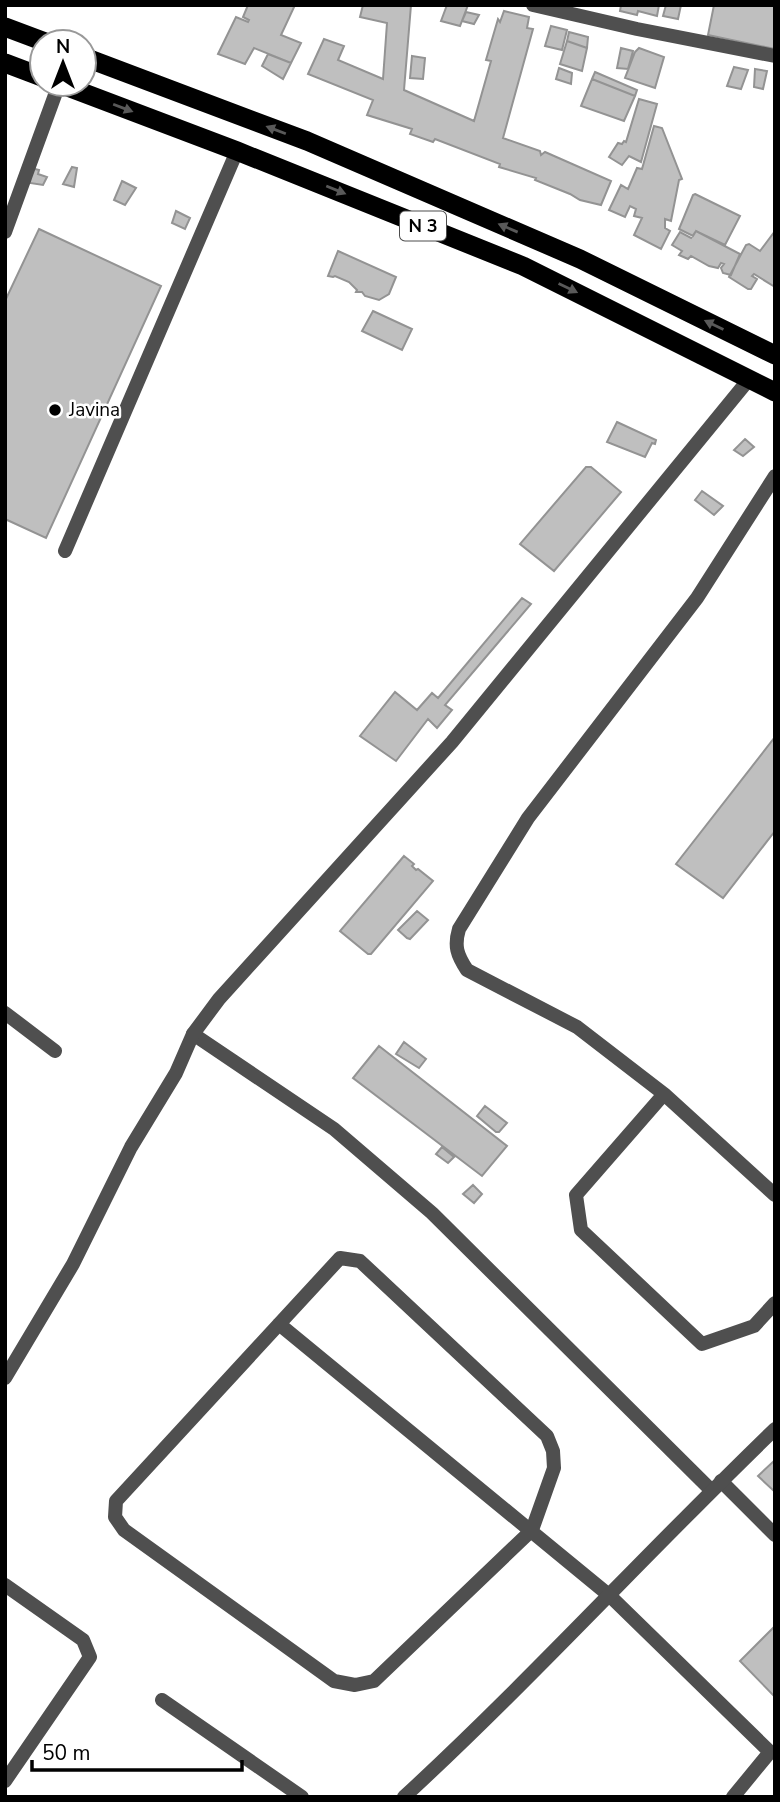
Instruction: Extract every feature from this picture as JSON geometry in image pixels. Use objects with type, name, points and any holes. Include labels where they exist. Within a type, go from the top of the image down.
[{"type":"highway","points":[[5,27],[28,36]]},
{"type":"highway","name":"N 3","points":[[98,62],[307,141],[580,259],[775,355]]},
{"type":"highway","points":[[5,63],[28,72]]},
{"type":"highway","name":"N 3","points":[[96,98],[237,151],[523,266],[775,392]]},
{"type":"highway","points":[[523,266],[536,240]]},
{"type":"street","points":[[533,5],[775,56]]},
{"type":"street","points":[[5,232],[54,98]]},
{"type":"street","points":[[65,551],[237,151]]},
{"type":"street","points":[[5,1378],[73,1264],[131,1147],[176,1073],[193,1034],[219,999],[452,741],[750,378]]},
{"type":"street","points":[[775,476],[697,598],[528,818],[459,929],[455,942],[458,956],[467,970],[577,1027],[664,1094],[775,1195]]},
{"type":"street","points":[[5,1013],[55,1051]]},
{"type":"street","points":[[193,1034],[334,1129],[432,1213],[716,1485],[775,1535]]},
{"type":"street","points":[[664,1094],[576,1195],[581,1230],[702,1344],[754,1326],[775,1303]]},
{"type":"street","points":[[340,1258],[360,1261],[547,1436],[553,1451],[554,1468],[532,1530],[374,1681],[355,1685],[334,1681],[124,1530],[116,1517],[116,1501],[340,1258]]},
{"type":"street","points":[[279,1324],[610,1595],[772,1749],[733,1797]]},
{"type":"street","points":[[404,1797],[483,1724],[716,1485],[775,1429]]},
{"type":"street","points":[[5,1586],[83,1640],[90,1657],[5,1781]]},
{"type":"street","points":[[162,1700],[302,1797]]},
{"type":"building","points":[[248,5],[295,5],[281,35],[301,43],[291,63],[254,48],[245,64],[218,54],[236,17],[248,22],[249,20],[243,17]]},
{"type":"building","points":[[363,5],[411,5],[404,90],[474,121],[491,61],[486,60],[498,19],[500,22],[504,11],[529,17],[527,28],[533,29],[503,138],[540,151],[541,155],[545,152],[611,181],[601,205],[580,200],[535,180],[536,178],[499,167],[500,164],[435,139],[433,142],[410,134],[412,129],[367,115],[373,100],[308,74],[324,39],[344,46],[338,60],[383,79],[387,23],[360,17]]},
{"type":"building","points":[[447,5],[468,5],[460,26],[441,21]]},
{"type":"building","points":[[621,5],[659,5],[657,16],[638,11],[637,15],[620,11]]},
{"type":"building","points":[[666,5],[681,5],[678,19],[663,16]]},
{"type":"building","points":[[714,5],[775,5],[775,49],[708,35]]},
{"type":"building","points":[[466,12],[479,15],[474,24],[462,21]]},
{"type":"building","points":[[551,26],[567,30],[562,50],[545,46]]},
{"type":"building","points":[[569,32],[588,37],[587,48],[567,41]]},
{"type":"building","points":[[567,41],[587,48],[582,71],[560,64]]},
{"type":"building","points":[[621,48],[633,51],[628,69],[617,68]]},
{"type":"building","points":[[639,48],[664,57],[655,88],[625,78]]},
{"type":"building","points":[[268,54],[291,63],[283,79],[262,66]]},
{"type":"building","points":[[412,56],[425,58],[423,79],[410,78]]},
{"type":"building","points":[[734,67],[748,70],[741,89],[727,86]]},
{"type":"building","points":[[559,68],[572,73],[571,84],[556,79]]},
{"type":"building","points":[[755,69],[767,71],[763,89],[754,87]]},
{"type":"building","points":[[595,72],[637,90],[635,96],[592,79]]},
{"type":"building","points":[[592,79],[635,96],[624,121],[581,106]]},
{"type":"building","points":[[639,99],[657,104],[641,162],[629,156],[622,165],[609,157],[618,143],[626,142]]},
{"type":"building","points":[[654,126],[662,128],[682,179],[679,180],[671,221],[665,219],[665,228],[670,231],[661,249],[634,235],[642,218],[634,216],[636,209],[630,206],[625,217],[609,210],[621,185],[628,189],[637,168],[642,169]]},
{"type":"building","points":[[72,167],[77,168],[74,187],[63,184]]},
{"type":"building","points":[[31,168],[39,170],[38,174],[47,177],[43,185],[30,183]]},
{"type":"building","points":[[122,181],[136,188],[125,205],[114,200]]},
{"type":"building","points":[[695,194],[740,216],[725,245],[696,231],[693,236],[679,229]]},
{"type":"building","points":[[176,211],[190,218],[185,229],[172,223]]},
{"type":"building","name":"Javina","points":[[39,229],[161,286],[46,538],[5,519],[5,301]]},
{"type":"building","points":[[696,231],[740,254],[731,275],[723,273],[721,268],[724,264],[721,263],[718,268],[691,256],[688,259],[679,255],[682,251],[672,245],[680,232],[691,238]]},
{"type":"building","points":[[775,231],[775,287],[754,274],[752,276],[757,279],[751,289],[729,277],[746,245],[749,244],[760,251]]},
{"type":"building","points":[[338,251],[396,277],[389,294],[379,300],[365,296],[362,292],[356,292],[349,282],[328,276]]},
{"type":"building","points":[[373,311],[412,329],[402,350],[362,331]]},
{"type":"building","points":[[617,422],[656,440],[645,457],[607,442]]},
{"type":"building","points":[[745,439],[754,447],[743,456],[734,450]]},
{"type":"building","points":[[586,467],[591,467],[621,492],[554,571],[520,544]]},
{"type":"building","points":[[702,491],[723,506],[714,515],[695,500]]},
{"type":"building","points":[[522,598],[531,604],[445,705],[452,710],[437,728],[428,719],[396,761],[360,736],[395,692],[417,710],[432,693],[438,698]]},
{"type":"building","points":[[775,737],[775,831],[723,898],[676,864]]},
{"type":"building","points":[[404,856],[414,864],[412,866],[416,870],[433,881],[371,954],[368,954],[340,931]]},
{"type":"building","points":[[417,911],[428,920],[410,939],[398,930]]},
{"type":"building","points":[[404,1042],[426,1059],[419,1068],[396,1054]]},
{"type":"building","points":[[379,1046],[507,1146],[482,1176],[353,1078]]},
{"type":"building","points":[[485,1106],[507,1123],[499,1132],[477,1116]]},
{"type":"building","points":[[442,1147],[454,1157],[448,1163],[436,1154]]},
{"type":"building","points":[[473,1185],[482,1194],[474,1203],[463,1194]]},
{"type":"building","points":[[775,1460],[775,1492],[758,1476]]},
{"type":"building","points":[[775,1626],[775,1697],[740,1661]]},
{"type":"place","name":"Javina","points":[[55,410]]}]
